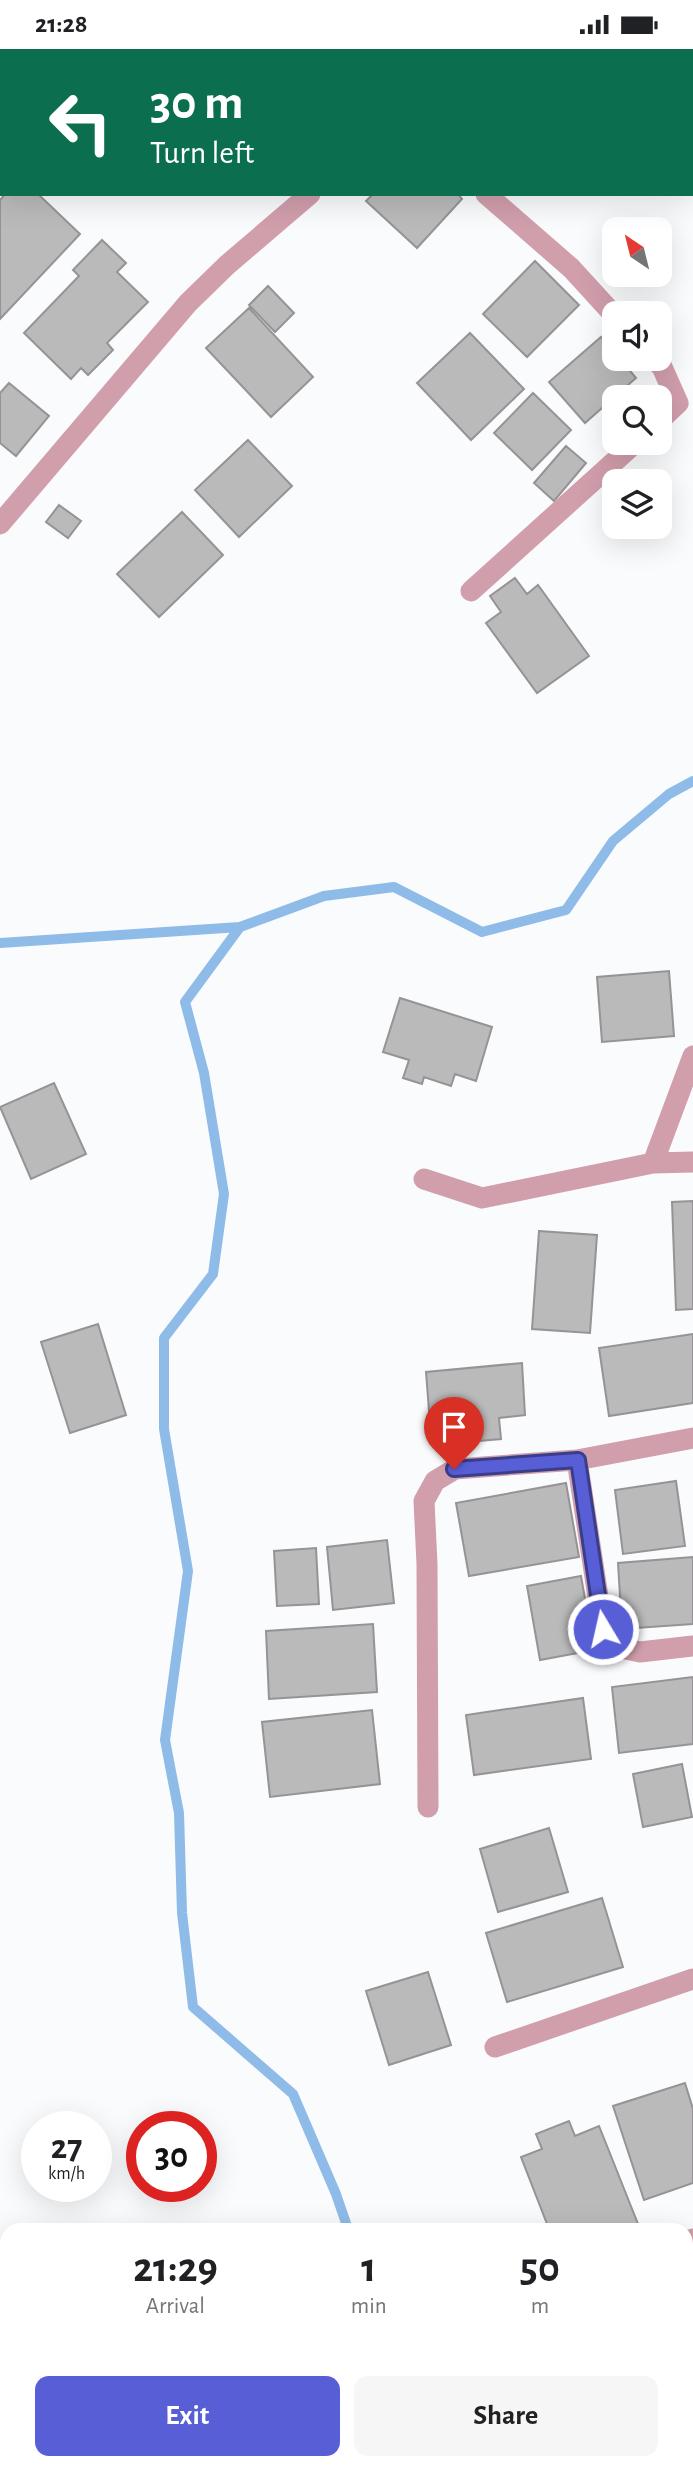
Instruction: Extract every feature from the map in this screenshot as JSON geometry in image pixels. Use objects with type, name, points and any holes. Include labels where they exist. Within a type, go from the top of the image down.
[{"type":"street","points":[[0,524],[188,303],[227,265],[308,196]]},
{"type":"street","points":[[488,196],[571,268],[602,302]]},
{"type":"street","points":[[672,390],[678,403],[672,409]]},
{"type":"street","points":[[471,591],[622,455]]},
{"type":"street","points":[[653,1163],[693,1056]]},
{"type":"street","points":[[424,1179],[482,1198],[653,1163],[693,1162]]},
{"type":"street","points":[[428,1807],[427,1563],[424,1501],[435,1481],[454,1469],[578,1460],[693,1438]]},
{"type":"street","points":[[578,1460],[603,1629],[616,1647],[640,1652],[693,1646]]},
{"type":"street","points":[[495,2047],[693,1979]]},
{"type":"building","points":[[3,196],[40,196],[80,234],[0,319],[0,200]]},
{"type":"building","points":[[371,196],[460,196],[462,199],[417,248],[366,201]]},
{"type":"building","points":[[102,240],[126,263],[117,272],[148,302],[107,343],[113,350],[88,375],[81,368],[71,379],[24,333],[79,276],[73,270]]},
{"type":"building","points":[[535,261],[579,305],[527,357],[483,314]]},
{"type":"building","points":[[268,286],[294,313],[275,332],[249,305]]},
{"type":"building","points":[[249,308],[313,377],[271,417],[206,348]]},
{"type":"building","points":[[470,333],[524,389],[471,440],[417,383]]},
{"type":"building","points":[[601,337],[602,371],[630,371],[636,378],[628,385],[602,385],[602,408],[585,423],[549,382]]},
{"type":"building","points":[[9,383],[49,416],[16,456],[0,443],[0,393]]},
{"type":"building","points":[[533,393],[571,430],[532,470],[494,433]]},
{"type":"building","points":[[248,440],[292,486],[239,537],[195,490]]},
{"type":"building","points":[[566,446],[586,463],[554,501],[534,483]]},
{"type":"building","points":[[59,505],[81,521],[68,538],[46,522]]},
{"type":"building","points":[[182,512],[223,555],[159,617],[117,574]]},
{"type":"building","points":[[515,578],[527,594],[538,585],[589,656],[537,693],[486,623],[501,612],[490,596]]},
{"type":"building","points":[[669,971],[674,1036],[602,1042],[597,977]]},
{"type":"building","points":[[400,998],[492,1027],[476,1081],[455,1074],[451,1086],[424,1077],[422,1084],[403,1078],[409,1060],[383,1052]]},
{"type":"building","points":[[54,1083],[86,1154],[31,1179],[0,1107]]},
{"type":"building","points":[[693,1201],[693,1309],[676,1310],[672,1202]]},
{"type":"building","points":[[539,1231],[597,1235],[590,1333],[532,1329]]},
{"type":"building","points":[[98,1324],[126,1415],[70,1433],[41,1342]]},
{"type":"building","points":[[693,1334],[693,1403],[609,1416],[599,1348]]},
{"type":"building","points":[[522,1363],[525,1415],[499,1418],[501,1439],[457,1443],[456,1421],[430,1424],[426,1372]]},
{"type":"building","points":[[676,1481],[685,1546],[623,1554],[615,1490]]},
{"type":"building","points":[[566,1483],[579,1557],[469,1576],[456,1503]]},
{"type":"building","points":[[387,1540],[394,1603],[333,1610],[327,1547]]},
{"type":"building","points":[[316,1548],[319,1604],[277,1606],[274,1551]]},
{"type":"building","points":[[693,1557],[693,1624],[622,1629],[618,1563]]},
{"type":"building","points":[[581,1576],[594,1650],[540,1660],[527,1586]]},
{"type":"building","points":[[373,1624],[377,1692],[269,1699],[266,1631]]},
{"type":"building","points":[[693,1677],[693,1744],[619,1753],[612,1687]]},
{"type":"building","points":[[583,1698],[591,1759],[474,1775],[466,1715]]},
{"type":"building","points":[[372,1710],[380,1784],[270,1797],[262,1722]]},
{"type":"building","points":[[682,1764],[692,1817],[643,1827],[633,1774]]},
{"type":"building","points":[[549,1828],[568,1892],[498,1912],[480,1849]]},
{"type":"building","points":[[602,1898],[623,1967],[507,2002],[486,1933]]},
{"type":"building","points":[[428,1972],[451,2045],[389,2065],[366,1991]]},
{"type":"building","points":[[685,2083],[693,2109],[693,2183],[644,2200],[613,2106]]},
{"type":"building","points":[[569,2121],[575,2136],[599,2126],[638,2223],[547,2223],[521,2157],[542,2149],[536,2134]]},
{"type":"waterway","points":[[346,2223],[293,2094],[193,2007],[182,1913],[179,1813],[165,1740],[188,1571],[164,1429],[164,1338],[213,1274],[224,1194],[204,1073],[185,1002],[240,927],[324,896],[394,887],[482,932],[566,910],[613,841],[669,794],[693,781]]},
{"type":"waterway","points":[[0,943],[240,927]]},
{"type":"route","points":[[454,1469],[578,1460],[603,1629]]}]
